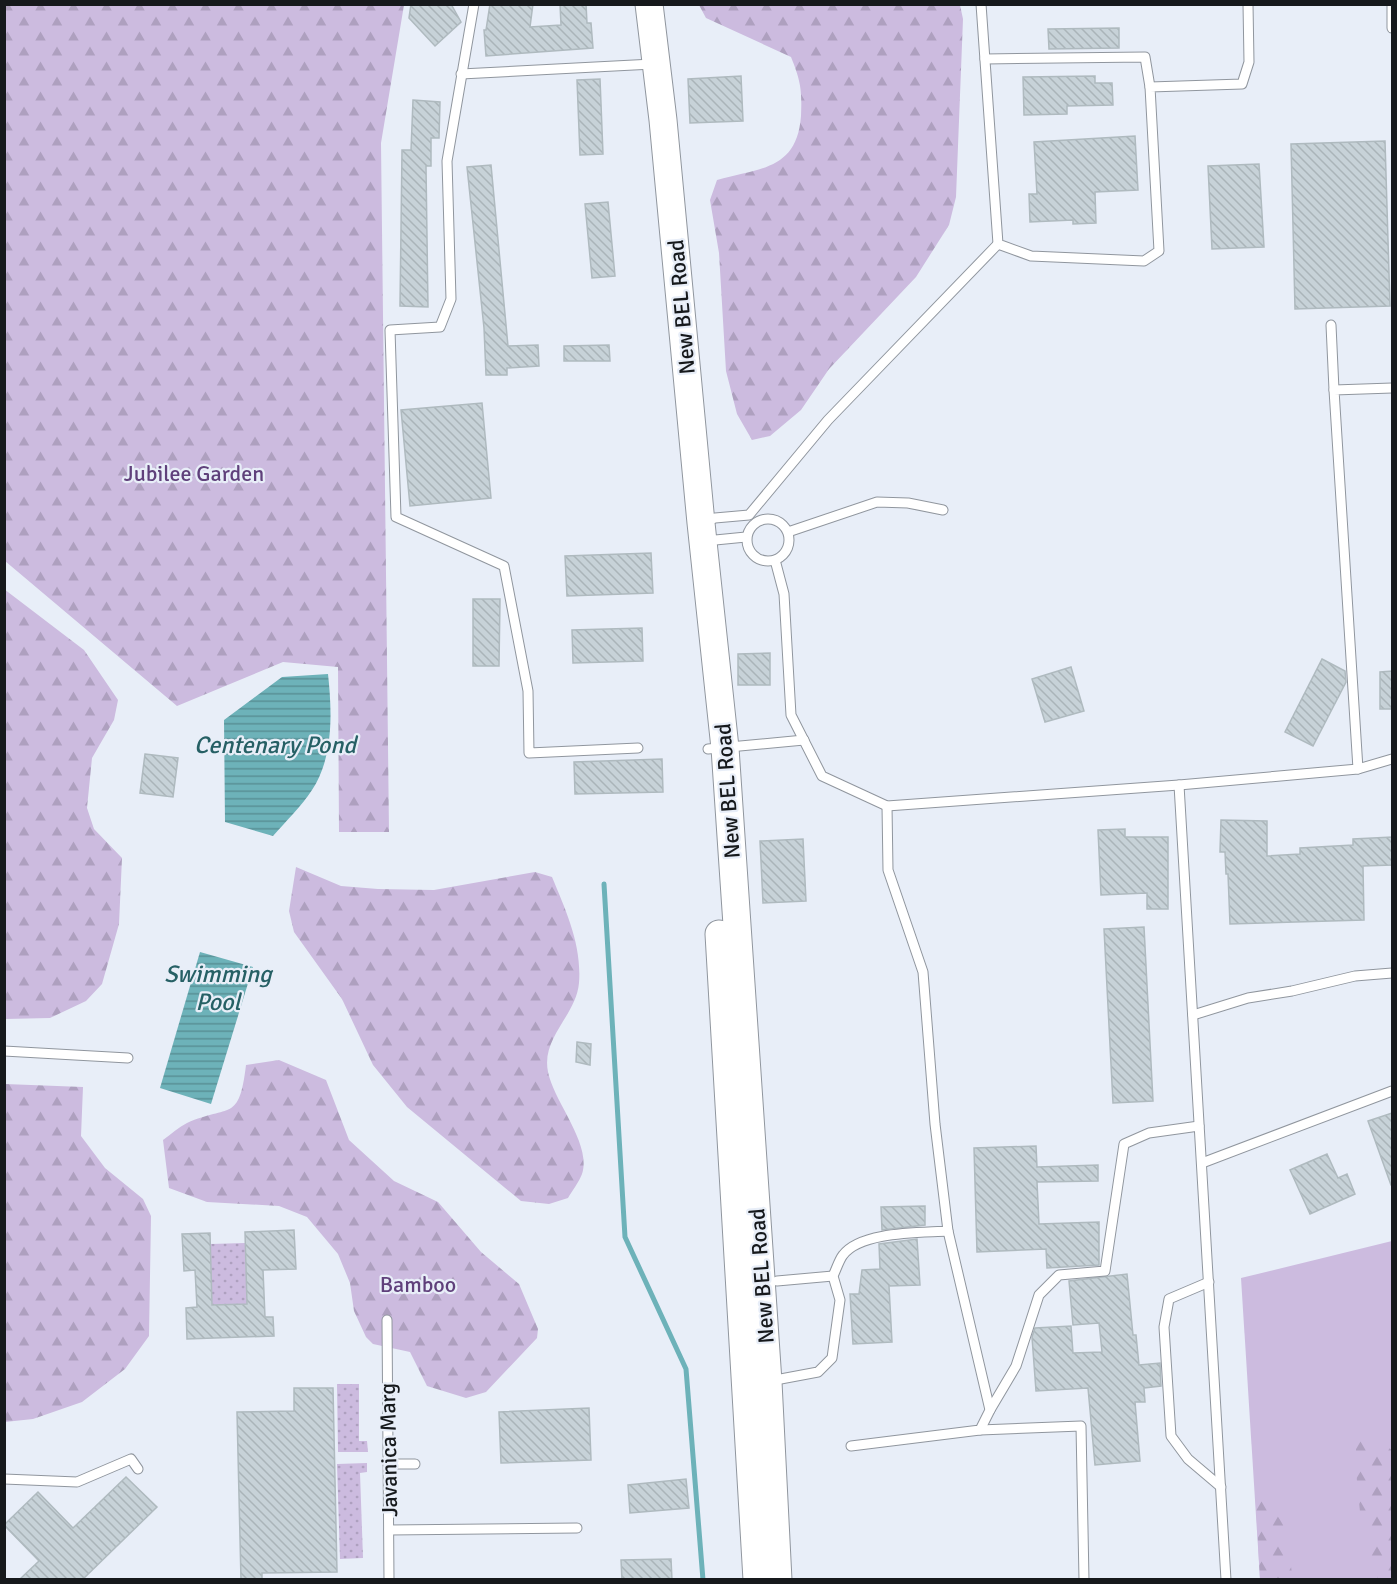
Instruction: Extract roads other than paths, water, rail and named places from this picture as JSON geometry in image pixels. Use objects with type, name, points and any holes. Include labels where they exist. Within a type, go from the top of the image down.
[{"type":"main road","name":"New BEL Road","points":[[636,4],[663,120],[702,532],[768,1382],[778,1580]]},
{"type":"main road","name":"New BEL Road","points":[[649,4],[653,117],[717,748]]},
{"type":"main road","points":[[717,748],[757,1580]]},
{"type":"lane","points":[[474,4],[447,161],[451,299],[440,327],[390,330],[396,517],[504,566],[528,691],[529,753],[638,748]]},
{"type":"lane","points":[[702,532],[715,518],[749,515],[828,420],[998,243],[981,4]]},
{"type":"lane","points":[[1150,87],[1242,84],[1249,62],[1248,4]]},
{"type":"lane","points":[[1392,4],[1392,28]]},
{"type":"lane","points":[[985,59],[1145,57],[1150,87],[1159,251],[1144,261],[1031,256],[998,243]]},
{"type":"lane","points":[[461,74],[650,63]]},
{"type":"lane","points":[[1331,325],[1358,769]]},
{"type":"lane","points":[[1334,390],[1392,388]]},
{"type":"lane","points":[[788,532],[877,502],[908,503],[943,510]]},
{"type":"lane","points":[[766,518],[779,521],[788,532],[789,545],[776,560],[768,561],[754,556],[749,551],[746,537],[753,524],[766,518]]},
{"type":"lane","points":[[702,532],[746,537]]},
{"type":"lane","points":[[776,560],[784,594],[791,715],[822,776],[887,806],[1179,785],[1358,769],[1392,759]]},
{"type":"lane","points":[[717,748],[804,740]]},
{"type":"lane","points":[[1179,785],[1226,1580]]},
{"type":"lane","points":[[887,806],[888,870],[923,972],[935,1124],[948,1231],[990,1410]]},
{"type":"lane","points":[[1193,1015],[1248,998],[1292,991],[1354,976],[1392,973]]},
{"type":"lane","points":[[4,1051],[128,1058]]},
{"type":"lane","points":[[1202,1163],[1392,1091]]},
{"type":"lane","points":[[980,1430],[1016,1366],[1039,1295],[1059,1275],[1105,1271],[1124,1144],[1149,1133],[1199,1126]]},
{"type":"lane","points":[[768,1382],[818,1372],[832,1358],[840,1300],[833,1276],[843,1254],[857,1243],[891,1235],[948,1231]]},
{"type":"lane","points":[[777,1281],[833,1276]]},
{"type":"lane","points":[[1209,1282],[1169,1299],[1164,1328],[1171,1436],[1188,1459],[1221,1487]]},
{"type":"lane","name":"Javanica Marg","points":[[387,1320],[389,1580]]},
{"type":"lane","points":[[851,1446],[980,1430],[1081,1426],[1084,1580]]},
{"type":"lane","points":[[4,1479],[77,1482],[131,1459],[138,1469]]},
{"type":"lane","points":[[388,1464],[415,1464]]},
{"type":"lane","points":[[389,1530],[576,1528]]},
{"type":"water","name":"Centenary Pond","points":[[328,674],[330,733],[328,749],[319,777],[308,796],[273,836],[225,822],[224,720],[282,677]]},
{"type":"water","name":"Swimming Pool","points":[[200,952],[253,967],[211,1104],[160,1088]]},
{"type":"waterway","points":[[604,884],[625,1237],[686,1369],[703,1580]]},
{"type":"park label","name":"Jubilee Garden","points":[[194,473]]},
{"type":"park label","name":"Bamboo","points":[[418,1284]]}]
